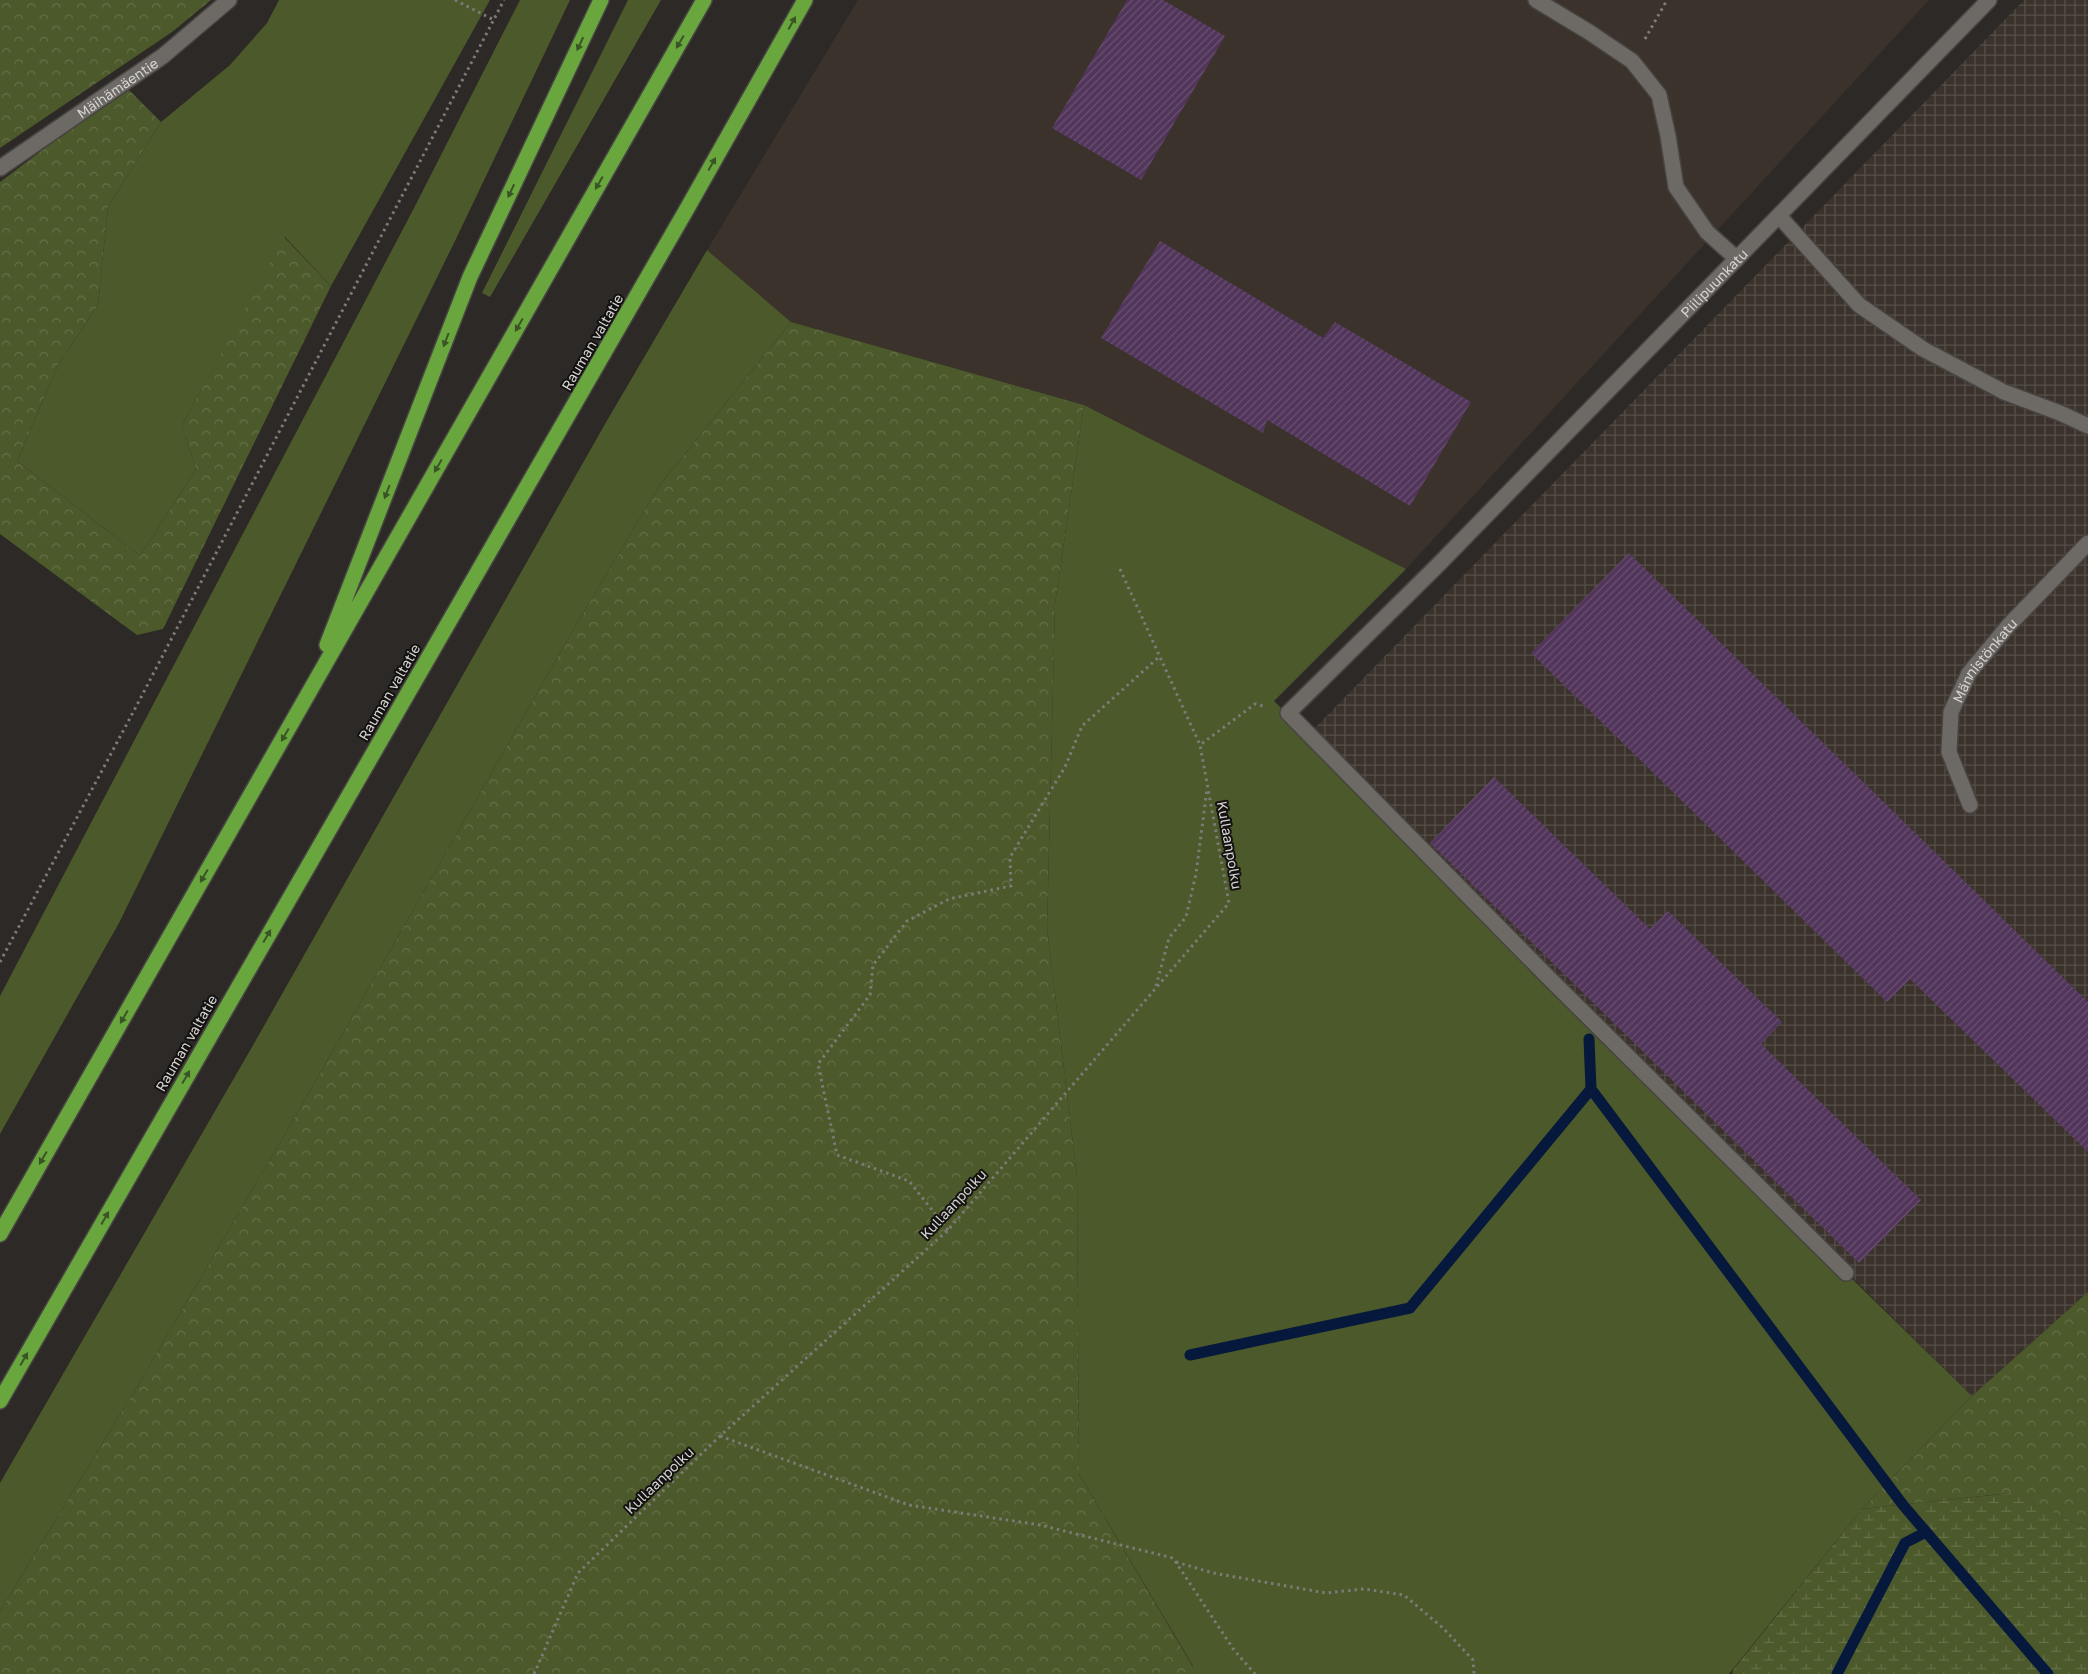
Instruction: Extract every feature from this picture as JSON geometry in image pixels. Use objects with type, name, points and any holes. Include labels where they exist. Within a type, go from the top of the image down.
[{"type":"highway","points":[[309,692],[470,277],[601,0]]},
{"type":"highway","points":[[0,1234],[704,0]]},
{"type":"highway","name":"Rauman valtatie","points":[[0,1401],[688,207],[805,0]]},
{"type":"street","name":"Mäihämäentie","points":[[0,168],[163,56],[229,0]]},
{"type":"street","points":[[1536,0],[1632,61],[1659,95],[1676,187],[1707,232],[1737,259]]},
{"type":"street","name":"Piilipuunkatu","points":[[1846,1273],[1538,967],[1288,713],[1438,565],[1989,0]]},
{"type":"street","points":[[1779,216],[1859,305],[1915,343],[2004,392],[2060,413],[2088,426]]},
{"type":"street","name":"Männistönkatu","points":[[1970,805],[1949,752],[1951,712],[1969,673],[2009,625],[2088,543]]},
{"type":"path","points":[[455,0],[494,20]]},
{"type":"path","points":[[0,962],[138,703],[504,0]]},
{"type":"path","points":[[1632,61],[1667,0]]},
{"type":"path","name":"Kullaanpolku","points":[[534,1674],[578,1574],[720,1436],[948,1230],[1229,903],[1200,745],[1120,568]]},
{"type":"path","points":[[948,1230],[909,1181],[837,1155],[818,1064],[870,995],[873,965],[907,921],[949,899],[1011,886],[1010,857],[1065,767],[1082,726],[1159,657]]},
{"type":"path","points":[[1200,745],[1255,704]]},
{"type":"path","points":[[1156,987],[1170,938],[1186,917],[1196,874],[1207,786]]},
{"type":"path","points":[[720,1436],[909,1505],[1040,1525],[1173,1558],[1234,1650],[1255,1674]]},
{"type":"path","points":[[1176,1562],[1213,1573],[1326,1593],[1364,1589],[1404,1595],[1443,1628],[1473,1660],[1474,1674]]},
{"type":"shaded area","points":[[858,0],[1929,0],[1406,569],[1084,405],[791,322],[707,250]]},
{"type":"shaded area","points":[[2024,0],[2088,0],[2088,1292],[1972,1396],[1545,974],[1309,734]]},
{"type":"green space","points":[[0,0],[211,0],[172,32],[0,148]]},
{"type":"green space","points":[[279,0],[490,0],[331,286],[285,237],[182,425],[196,469],[140,556],[17,461],[58,365],[98,305],[108,207],[161,122],[230,65],[267,23]]},
{"type":"green space","points":[[520,0],[570,0],[455,241],[119,923],[0,1134],[0,996],[414,208]]},
{"type":"green space","points":[[628,0],[661,0],[490,297],[482,293]]},
{"type":"green space","points":[[129,90],[161,122],[108,207],[98,305],[58,365],[17,461],[140,556],[196,469],[182,425],[284,237],[331,286],[163,629],[137,635],[0,534],[0,182],[53,142]]},
{"type":"green space","points":[[707,250],[791,322],[659,486],[569,637],[298,1112],[138,1385],[0,1611],[0,1483],[252,1047],[605,424]]},
{"type":"green space","points":[[791,322],[1084,405],[1055,604],[1047,928],[1077,1177],[1079,1474],[1193,1667],[1184,1674],[0,1674],[0,1611],[138,1385],[298,1112],[569,637],[659,486]]},
{"type":"green space","points":[[1084,405],[1406,569],[1274,701],[1846,1273],[1972,1396],[1862,1509],[1729,1674],[1184,1674],[1193,1666],[1079,1474],[1077,1177],[1047,928],[1055,604]]},
{"type":"green space","points":[[2088,1292],[2088,1529],[2010,1493],[1862,1509],[1972,1396]]},
{"type":"green space","points":[[2011,1493],[2088,1529],[2088,1674],[1732,1674],[1733,1670],[1862,1509]]},
{"type":"building","points":[[1127,0],[1163,0],[1225,36],[1141,180],[1052,128]]},
{"type":"building","points":[[1160,241],[1323,338],[1335,322],[1471,402],[1410,506],[1267,420],[1263,433],[1101,338]]},
{"type":"building","points":[[1629,553],[2088,1002],[2088,1152],[1910,979],[1887,1002],[1531,653]]},
{"type":"building","points":[[1494,777],[1650,929],[1668,911],[1782,1022],[1761,1044],[1921,1200],[1859,1263],[1430,843]]},
{"type":"waterway","points":[[1589,1039],[1591,1089],[1903,1505],[2048,1674]]},
{"type":"waterway","points":[[1190,1355],[1410,1308],[1591,1089]]},
{"type":"waterway","points":[[1837,1674],[1905,1543],[1926,1532]]}]
